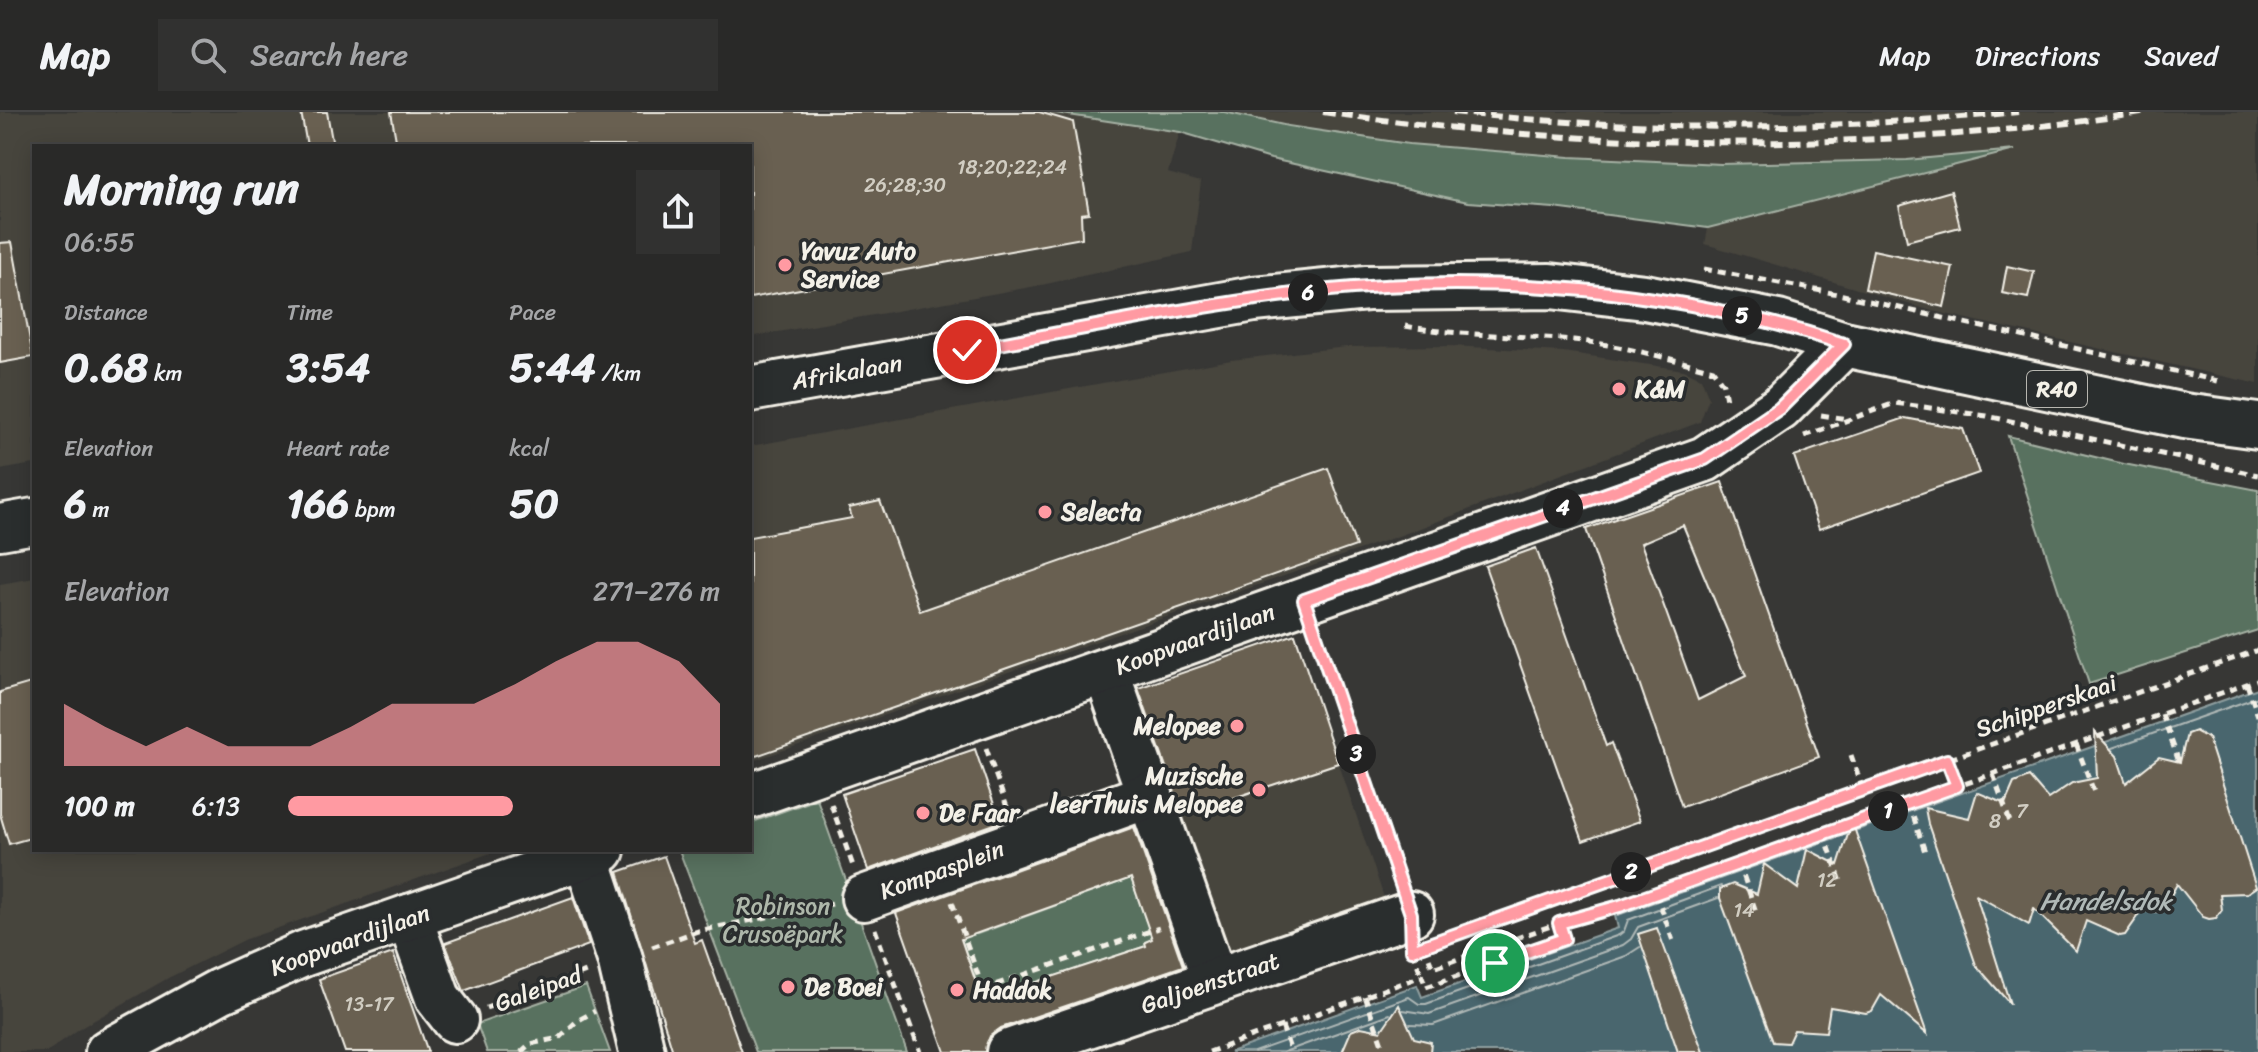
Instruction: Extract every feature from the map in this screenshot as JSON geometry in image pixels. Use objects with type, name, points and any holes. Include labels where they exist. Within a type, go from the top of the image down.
[{"type":"street","name":"Afrikalaan","points":[[752,389],[1254,299],[1367,288],[1550,286],[1645,297],[1778,323],[1844,344]]},
{"type":"street","name":"R40","points":[[1844,344],[2184,416],[2258,426]]},
{"type":"street","name":"Koopvaardijlaan","points":[[752,795],[1705,459],[1780,408],[1844,344]]},
{"type":"street","points":[[0,527],[32,521]]},
{"type":"street","points":[[1106,671],[1215,981]]},
{"type":"street","name":"Kompasplein","points":[[864,898],[1150,795]]},
{"type":"street","name":"Koopvaardijlaan","points":[[108,1052],[220,991],[275,967],[594,853]]},
{"type":"street","points":[[594,853],[638,1033]]},
{"type":"street","points":[[409,917],[438,998],[455,1020]]},
{"type":"street","name":"Galjoenstraat","points":[[1009,1052],[1349,935],[1416,936]]},
{"type":"path","points":[[1398,325],[1436,332],[1575,340],[1643,352],[1713,370],[1723,384],[1727,399]]},
{"type":"path","points":[[1848,419],[1895,403],[1956,411],[2258,475]]},
{"type":"path","points":[[1304,600],[1416,936],[1433,968],[1559,923],[1656,893],[2258,680]]},
{"type":"path","name":"Schipperskaai","points":[[1398,955],[1416,936],[1863,790],[2258,650]]},
{"type":"path","points":[[2247,684],[2258,716]]},
{"type":"path","points":[[2162,714],[2179,762]]},
{"type":"path","name":"Kompasplein","points":[[976,718],[1019,842]]},
{"type":"path","points":[[2076,744],[2094,792]]},
{"type":"path","points":[[1851,755],[1863,790]]},
{"type":"path","points":[[1947,760],[1957,786]]},
{"type":"path","points":[[819,770],[920,1052]]},
{"type":"path","points":[[1993,774],[2010,822]]},
{"type":"path","points":[[1909,803],[1925,852]]},
{"type":"path","points":[[1824,833],[1841,882]]},
{"type":"path","points":[[1739,863],[1756,912]]},
{"type":"path","points":[[941,870],[983,989],[989,998]]},
{"type":"path","points":[[1656,893],[1673,941]]},
{"type":"path","name":"Galeipad","points":[[455,1020],[698,931],[864,898]]},
{"type":"path","points":[[1416,936],[1426,987],[1564,939],[1559,923]]},
{"type":"path","points":[[983,989],[1167,925]]},
{"type":"path","points":[[1209,1052],[1422,976]]},
{"type":"path","points":[[1365,996],[1382,1044]]},
{"type":"path","points":[[521,1052],[530,1044],[559,1038],[577,1021],[600,1008],[606,1023],[638,1033]]},
{"type":"path","points":[[1282,1026],[1291,1052]]},
{"type":"shaded area","points":[[0,112],[1049,112],[1180,132],[1168,173],[1201,182],[1192,252],[1037,286],[752,337],[752,144],[32,144],[32,464],[0,470]]},
{"type":"shaded area","points":[[1224,112],[2258,112],[2258,384],[1932,311],[1705,244],[1708,228],[2008,150],[1907,160],[1721,164],[1570,157],[1409,144],[1288,126]]},
{"type":"shaded area","points":[[1452,346],[1564,352],[1684,370],[1701,378],[1709,398],[1700,422],[1407,533],[752,761],[752,446],[1231,360],[1346,347]]},
{"type":"shaded area","points":[[32,578],[32,852],[493,852],[244,940],[170,977],[79,1029],[47,1052],[0,1052],[0,584]]},
{"type":"shaded area","name":"Muzische leerThuis Melopee","points":[[1295,634],[1389,912],[1230,966],[1136,689]]},
{"type":"green space","points":[[1049,112],[1224,112],[1288,126],[1409,144],[1570,157],[1721,164],[1907,160],[2015,150],[1708,228],[1554,208],[1468,202],[1271,159],[1180,132]]},
{"type":"green space","points":[[2008,436],[2124,464],[2258,490],[2258,630],[2089,684]]},
{"type":"green space","name":"Robinson Crusoëpark","points":[[817,799],[907,1052],[756,1052],[680,852],[752,852],[752,822]]},
{"type":"green space","points":[[1131,878],[1146,921],[1170,933],[1145,942],[1146,946],[983,1000],[948,902],[977,934]]},
{"type":"green space","points":[[586,986],[610,1052],[487,1052],[477,1024]]},
{"type":"water","name":"Handelsdok","points":[[2258,688],[2258,1052],[1230,1052],[1417,985],[1422,997],[1618,928],[1615,916]]},
{"type":"building","points":[[301,112],[327,112],[333,144],[307,144]]},
{"type":"building","points":[[391,112],[1039,112],[1073,122],[1089,213],[1081,214],[1082,238],[752,298],[752,144],[397,144]]},
{"type":"building","points":[[1951,191],[1960,227],[1907,241],[1899,206]]},
{"type":"building","points":[[12,242],[32,357],[0,363],[0,243]]},
{"type":"building","points":[[1873,250],[1953,267],[1944,307],[1865,289]]},
{"type":"building","points":[[2007,266],[2034,272],[2028,298],[2002,293]]},
{"type":"building","points":[[1905,418],[1963,429],[1979,473],[1819,529],[1794,456]]},
{"type":"building","points":[[1328,468],[1356,546],[752,757],[752,537],[852,518],[849,508],[880,501],[920,611]]},
{"type":"building","points":[[1722,482],[1819,757],[1682,807],[1586,529]],"holes":[[[1683,525],[1746,676],[1698,700],[1641,543]]]},
{"type":"building","points":[[1536,548],[1606,746],[1611,743],[1640,821],[1583,841],[1485,566]]},
{"type":"building","name":"Melopee","points":[[1295,634],[1338,763],[1183,815],[1138,688]]},
{"type":"building","points":[[32,683],[32,838],[9,844],[0,814],[0,692]]},
{"type":"building","points":[[2195,731],[2208,738],[2256,887],[2247,893],[2220,894],[2222,910],[2216,918],[2209,919],[2203,917],[2177,884],[2162,912],[2142,911],[2125,935],[2120,936],[2086,921],[2076,951],[2034,909],[2029,925],[1976,895],[2010,1004],[1976,965],[1925,808],[1969,818],[1977,792],[2005,804],[2014,783],[2029,777],[2048,799],[2072,783],[2097,778],[2095,732],[2117,756],[2126,783],[2159,757],[2180,762],[2187,734]]},
{"type":"building","name":"De Faar","points":[[975,749],[1000,822],[868,870],[842,794]]},
{"type":"building","points":[[1852,822],[1927,1034],[1881,995],[1872,1011],[1866,1013],[1830,1007],[1826,1032],[1794,1030],[1788,1043],[1773,1042],[1720,898],[1720,889],[1733,884],[1757,894],[1764,864],[1798,889],[1807,849],[1838,865]]},
{"type":"building","points":[[1134,827],[1183,966],[1001,1028],[990,1036],[985,1052],[945,1052],[896,913]],"holes":[[[1131,878],[1152,939],[1145,942],[1146,946],[982,1000],[961,939]]]},
{"type":"building","points":[[664,856],[695,943],[702,940],[742,1052],[673,1052],[618,872]]},
{"type":"building","points":[[573,897],[589,945],[464,991],[445,943]]},
{"type":"building","points":[[1657,928],[1703,1052],[1678,1052],[1638,934]]},
{"type":"building","points":[[393,953],[428,1052],[345,1052],[319,979]]},
{"type":"building","points":[[1399,1005],[1414,1038],[1431,1042],[1430,1052],[1342,1052],[1351,1031],[1361,1027],[1381,1031]]},
{"type":"railway","points":[[1323,112],[1529,134],[1736,142],[1839,141],[1942,135],[2045,126],[2148,112]]},
{"type":"railway","points":[[1453,112],[1594,123],[1736,127],[1877,123],[2018,112]]},
{"type":"place","name":"Yavuz Auto Service","points":[[785,265]]},
{"type":"place","name":"K&M","points":[[1619,389]]},
{"type":"place","name":"Selecta","points":[[1045,512]]},
{"type":"place","name":"Melopee","points":[[1237,726]]},
{"type":"place","name":"Muzische leerThuis Melopee","points":[[1259,790]]},
{"type":"place","name":"De Faar","points":[[923,813]]},
{"type":"place","name":"De Boei","points":[[788,987]]},
{"type":"place","name":"Haddok","points":[[957,990]]},
{"type":"route","points":[[967,350],[1254,299],[1320,291],[1473,285],[1550,286],[1645,297],[1778,323],[1844,344],[1780,408],[1705,459],[1304,600],[1411,914],[1412,950],[1947,760],[1957,786],[1620,906],[1559,923],[1564,939],[1495,963]]}]
